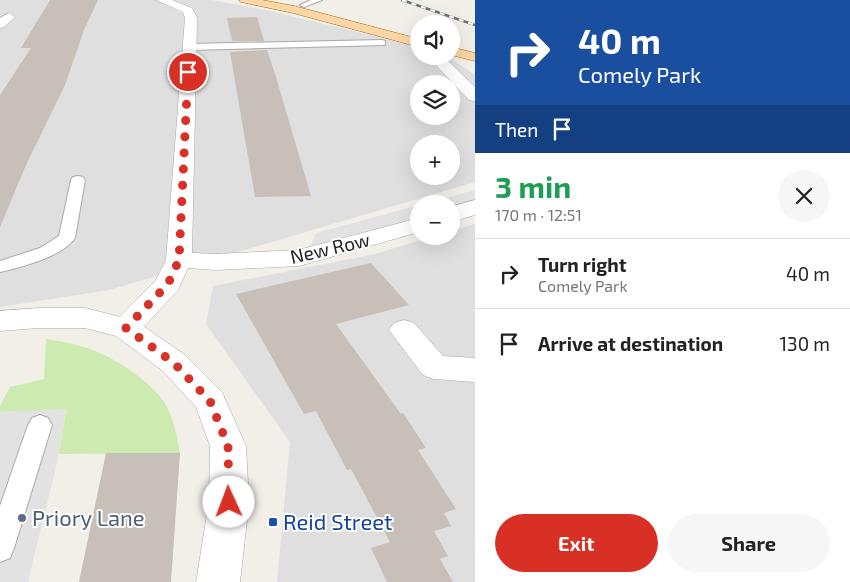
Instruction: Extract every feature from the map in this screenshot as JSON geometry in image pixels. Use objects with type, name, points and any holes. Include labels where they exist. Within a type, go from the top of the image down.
[{"type":"main road","points":[[245,0],[294,10],[410,41]]},
{"type":"main road","points":[[282,0],[410,31]]},
{"type":"main road","points":[[460,44],[475,48]]},
{"type":"main road","points":[[460,56],[475,57]]},
{"type":"street","points":[[126,328],[168,284],[179,260],[191,18],[188,10],[165,1]]},
{"type":"street","points":[[453,65],[473,93]]},
{"type":"street","points":[[460,212],[475,207]]},
{"type":"street","name":"New Row","points":[[179,260],[216,262],[299,258],[410,227]]},
{"type":"street","points":[[0,321],[38,318],[85,318],[126,328],[174,363],[210,401],[228,446],[229,502],[218,582]]},
{"type":"street","points":[[404,330],[434,367],[475,370]]},
{"type":"lane","points":[[304,5],[318,0]]},
{"type":"lane","points":[[189,47],[382,43]]},
{"type":"lane","points":[[0,267],[46,252],[67,238],[78,180]]},
{"type":"lane","points":[[0,548],[40,426]]},
{"type":"shaded area","points":[[0,0],[212,0],[270,11],[410,45],[410,65],[460,65],[475,75],[475,182],[431,195],[410,195],[410,201],[109,290],[0,307]]},
{"type":"shaded area","points":[[475,190],[475,207],[460,212],[460,195],[457,195]]},
{"type":"shaded area","points":[[410,207],[410,227],[307,256],[316,233]]},
{"type":"shaded area","points":[[475,224],[475,582],[277,582],[290,442],[206,324],[213,286],[375,254],[410,243],[410,245],[460,245],[460,228]]},
{"type":"shaded area","name":"Priory Lane","points":[[66,409],[59,454],[28,582],[0,582],[0,412]]},
{"type":"green space","points":[[46,339],[74,344],[98,352],[120,363],[143,380],[159,395],[166,405],[173,423],[180,453],[59,454],[66,410],[0,412],[0,406],[10,387],[44,379]]},
{"type":"building","points":[[50,0],[98,0],[84,30],[65,85],[26,165],[0,227],[0,95],[31,48],[21,48]]},
{"type":"building","points":[[257,17],[264,41],[232,41],[227,18]]},
{"type":"building","points":[[267,50],[311,196],[255,197],[230,52]]},
{"type":"building","points":[[371,263],[409,305],[336,324],[401,414],[403,413],[426,448],[418,450],[456,509],[444,513],[451,526],[434,531],[448,556],[440,559],[453,582],[387,582],[371,548],[390,542],[351,469],[347,470],[316,411],[304,414],[236,294]]},
{"type":"building","points":[[106,453],[180,453],[171,582],[79,582]]},
{"type":"railway","points":[[402,0],[475,25]]},
{"type":"place","name":"Priory Lane","points":[[22,518]]},
{"type":"place","name":"Reid Street","points":[[273,522]]},
{"type":"route","points":[[188,72],[179,260],[168,284],[126,328],[174,363],[210,401],[228,446],[229,502]]}]
